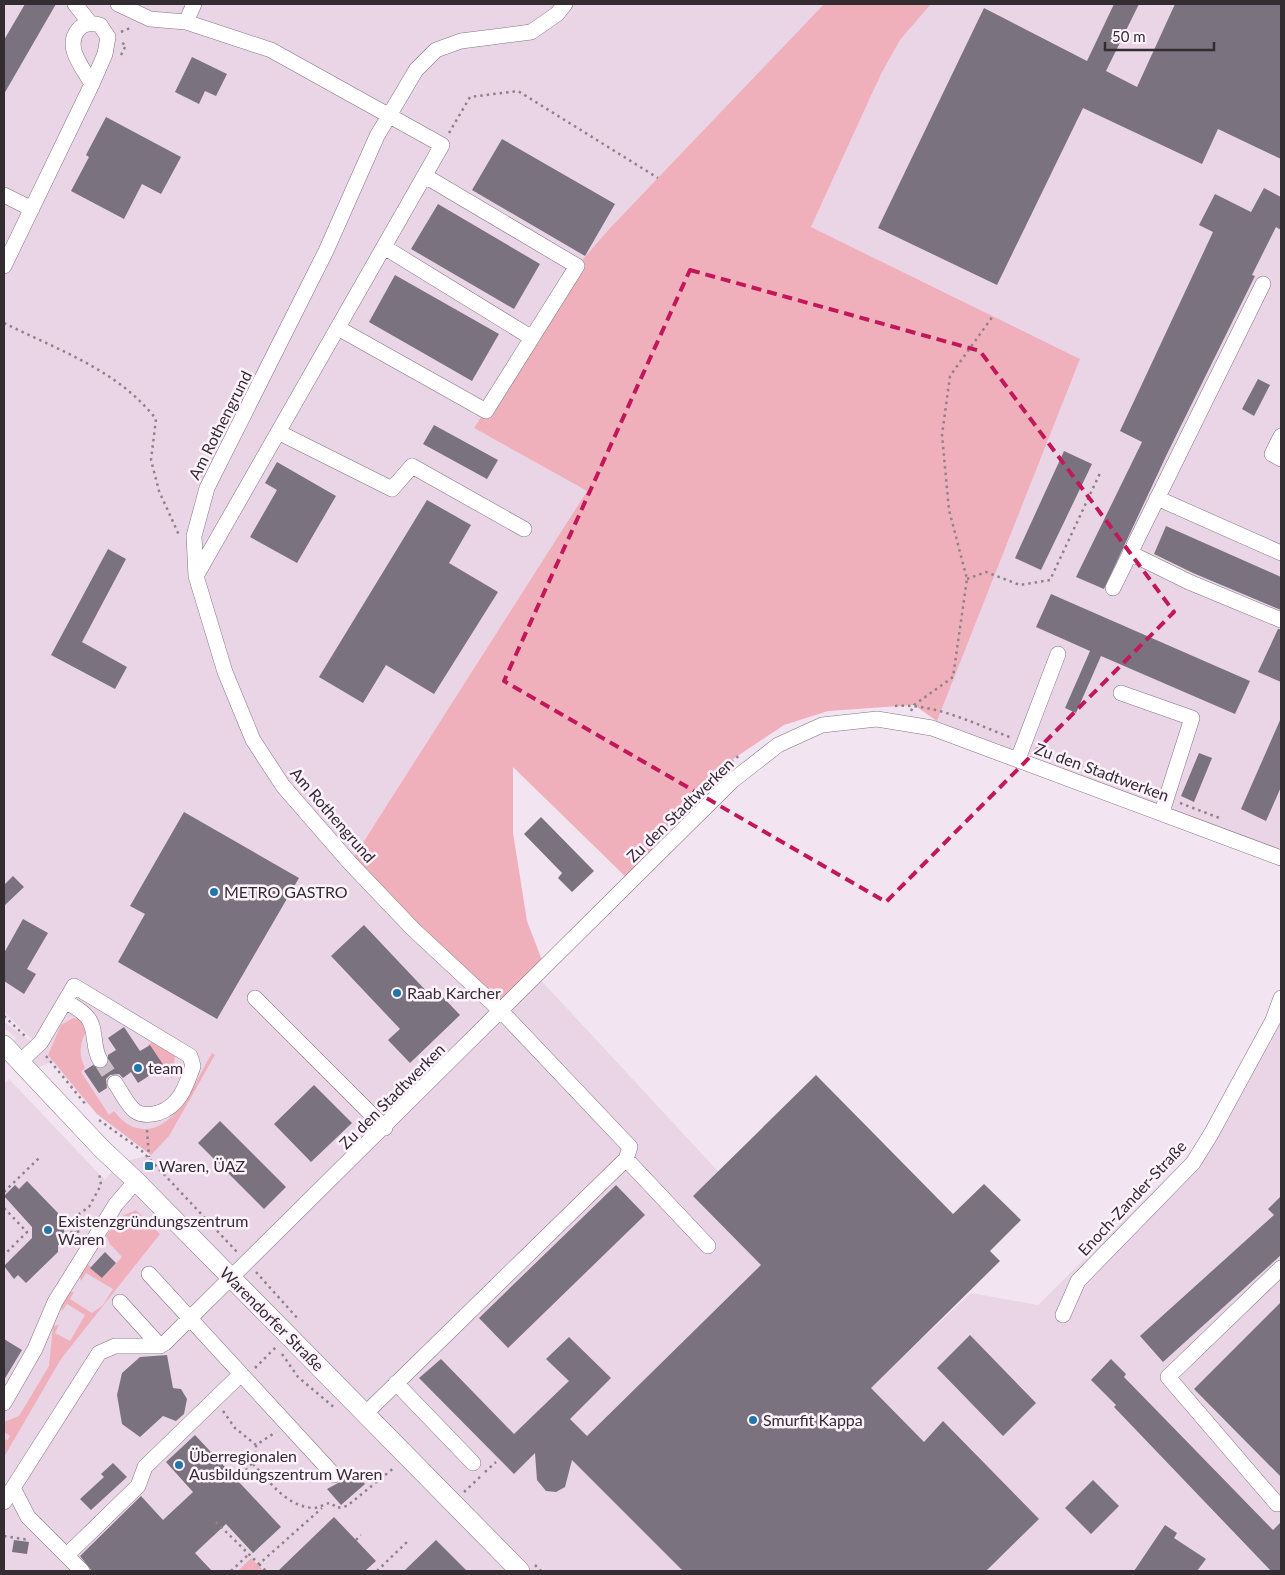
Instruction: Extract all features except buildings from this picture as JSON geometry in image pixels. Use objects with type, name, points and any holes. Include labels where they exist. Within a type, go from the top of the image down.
[{"type":"main road","name":"Warendorfer Straße","points":[[4,1045],[102,1149],[136,1181],[365,1414],[528,1568]]},
{"type":"street","points":[[75,4],[90,23]]},
{"type":"street","points":[[118,4],[150,19],[186,22],[271,50],[442,145],[196,576]]},
{"type":"street","points":[[186,22],[194,4]]},
{"type":"street","name":"Am Rothengrund","points":[[565,4],[557,14],[531,32],[461,41],[436,50],[416,70],[388,115],[326,250],[207,488],[194,536],[196,576],[225,672],[253,740],[283,786],[350,863],[407,922],[502,1012],[630,1147],[626,1159]]},
{"type":"street","points":[[4,266],[92,84],[105,54],[108,37],[100,25],[90,23],[79,28],[72,38],[72,44],[73,50],[92,84]]},
{"type":"street","points":[[338,328],[486,411],[577,266],[425,176]]},
{"type":"street","points":[[4,195],[32,209]]},
{"type":"street","points":[[384,247],[532,338]]},
{"type":"street","points":[[1113,588],[1263,284]]},
{"type":"street","points":[[278,432],[392,489],[412,466],[524,529]]},
{"type":"street","points":[[1281,436],[1272,454],[1281,459]]},
{"type":"street","points":[[1157,498],[1281,553]]},
{"type":"street","points":[[1130,553],[1189,582],[1281,620]]},
{"type":"street","points":[[1018,759],[1058,654]]},
{"type":"street","points":[[1121,693],[1192,718],[1162,812]]},
{"type":"street","name":"Zu den Stadtwerken","points":[[160,1346],[191,1319],[385,1128],[732,781],[778,745],[822,726],[878,719],[932,728],[1280,853]]},
{"type":"street","points":[[20,1062],[41,1042],[74,986],[190,1056],[193,1066],[185,1089],[173,1106],[152,1115],[142,1114],[134,1110],[115,1082]]},
{"type":"street","points":[[255,998],[385,1128]]},
{"type":"street","name":"Enoch-Zander-Straße","points":[[1063,1315],[1078,1281],[1193,1163],[1211,1134],[1273,1020],[1281,998]]},
{"type":"street","points":[[65,1002],[88,1017],[93,1030],[95,1050],[100,1060]]},
{"type":"street","points":[[365,1414],[626,1159],[708,1246]]},
{"type":"street","points":[[4,1403],[35,1349],[55,1302],[116,1204],[136,1181]]},
{"type":"street","points":[[1278,1504],[1168,1377],[1281,1268]]},
{"type":"street","points":[[149,1274],[334,1475]]},
{"type":"street","points":[[120,1302],[160,1346]]},
{"type":"street","points":[[4,1502],[99,1353],[115,1346],[160,1346]]},
{"type":"street","points":[[68,1562],[138,1486],[145,1467],[214,1400],[243,1376]]},
{"type":"street","points":[[396,1383],[473,1463]]},
{"type":"street","points":[[13,1488],[28,1517],[68,1562],[82,1571]]},
{"type":"path","points":[[108,37],[150,19]]},
{"type":"path","points":[[442,145],[470,97],[518,91],[658,178]]},
{"type":"path","points":[[917,703],[953,678],[967,579],[949,510],[942,435],[950,376],[993,316]]},
{"type":"path","points":[[4,323],[106,373],[141,400],[156,420],[151,460],[159,491],[181,542]]},
{"type":"path","points":[[967,579],[986,572],[1020,585],[1050,580],[1100,471]]},
{"type":"path","points":[[48,1058],[89,1109]]},
{"type":"path","points":[[134,1110],[147,1129],[149,1158]]},
{"type":"path","points":[[95,1116],[149,1158],[248,1263],[304,1327]]},
{"type":"path","points":[[4,1192],[40,1157]]},
{"type":"path","points":[[73,1273],[75,1222],[79,1214],[89,1207],[101,1185],[99,1173]]},
{"type":"path","points":[[4,1208],[28,1232],[4,1255]]},
{"type":"path","points":[[243,1376],[278,1346]]},
{"type":"path","points":[[214,1400],[235,1428],[256,1445]]},
{"type":"path","points":[[256,1445],[269,1438],[286,1422]]},
{"type":"path","points":[[236,1479],[253,1464],[256,1445]]},
{"type":"path","points":[[253,1464],[280,1493],[292,1501],[313,1508],[323,1507]]},
{"type":"path","points":[[260,1564],[323,1507],[331,1503],[337,1508],[347,1506],[396,1466]]},
{"type":"path","points":[[457,1485],[470,1499]]},
{"type":"path","points":[[216,1522],[266,1571]]},
{"type":"path","points":[[356,1540],[361,1535]]},
{"type":"path","points":[[377,1571],[408,1541]]},
{"type":"path","points":[[231,1571],[249,1554]]},
{"type":"path","points":[[528,1568],[541,1571]]},
{"type":"highlighted area","points":[[690,270],[980,351],[1174,612],[886,902],[504,681]]},
{"type":"shaded area","points":[[4,4],[824,4],[611,227],[474,428],[587,491],[350,863],[537,976],[896,1363],[971,1293],[1038,1305],[1211,1134],[1281,998],[1281,1571],[4,1571],[4,1084],[9,1079],[105,1180],[118,1163],[151,1155],[97,1114],[67,1080],[54,1061],[30,1071],[7,1048],[16,1038],[4,1028],[4,1022],[44,1051],[4,1012]]},
{"type":"shaded area","points":[[824,4],[931,4],[900,40],[881,74],[811,227],[1080,359],[937,721],[914,705],[828,711],[784,725],[727,763],[678,813],[631,882],[513,767],[513,833],[527,921],[545,968],[502,1012],[350,863],[587,491],[474,428],[577,266],[611,227]]},
{"type":"shaded area","points":[[931,4],[1281,4],[1281,858],[937,721],[1080,359],[811,227],[881,74],[900,40]]},
{"type":"shaded area","points":[[73,1018],[83,1020],[86,1031],[81,1050],[81,1058],[85,1068],[81,1072],[109,1115],[114,1111],[120,1118],[134,1127],[143,1129],[155,1127],[166,1121],[185,1101],[212,1053],[215,1055],[169,1136],[151,1155],[97,1114],[48,1055],[61,1025]]},
{"type":"shaded area","points":[[152,1042],[175,1056],[172,1079],[148,1045]]},
{"type":"shaded area","points":[[136,1210],[160,1234],[61,1359],[4,1457],[4,1439],[8,1440],[10,1436],[4,1432],[4,1422],[19,1416],[49,1366],[53,1326],[59,1325],[55,1333],[70,1341],[85,1315],[67,1304],[62,1311],[61,1306],[68,1292],[74,1292],[70,1299],[92,1313],[103,1305],[113,1289],[86,1273],[81,1281],[79,1276],[87,1263],[102,1278],[122,1257],[110,1244],[106,1236],[120,1217]]},
{"type":"shaded area","points":[[251,1558],[264,1571],[238,1571]]},
{"type":"tunnel","points":[[100,1060],[115,1083]]},
{"type":"place","name":"METRO GASTRO","points":[[214,892]]},
{"type":"place","name":"Raab Karcher","points":[[397,993]]},
{"type":"place","name":"team","points":[[138,1068]]},
{"type":"place","name":"Waren, ÜAZ","points":[[149,1166]]},
{"type":"place","name":"Existenzgründungszentrum Waren","points":[[48,1230]]},
{"type":"place","name":"Smurfit Kappa","points":[[753,1420]]},
{"type":"place","name":"Überregionalen Ausbildungszentrum Waren","points":[[179,1465]]}]
